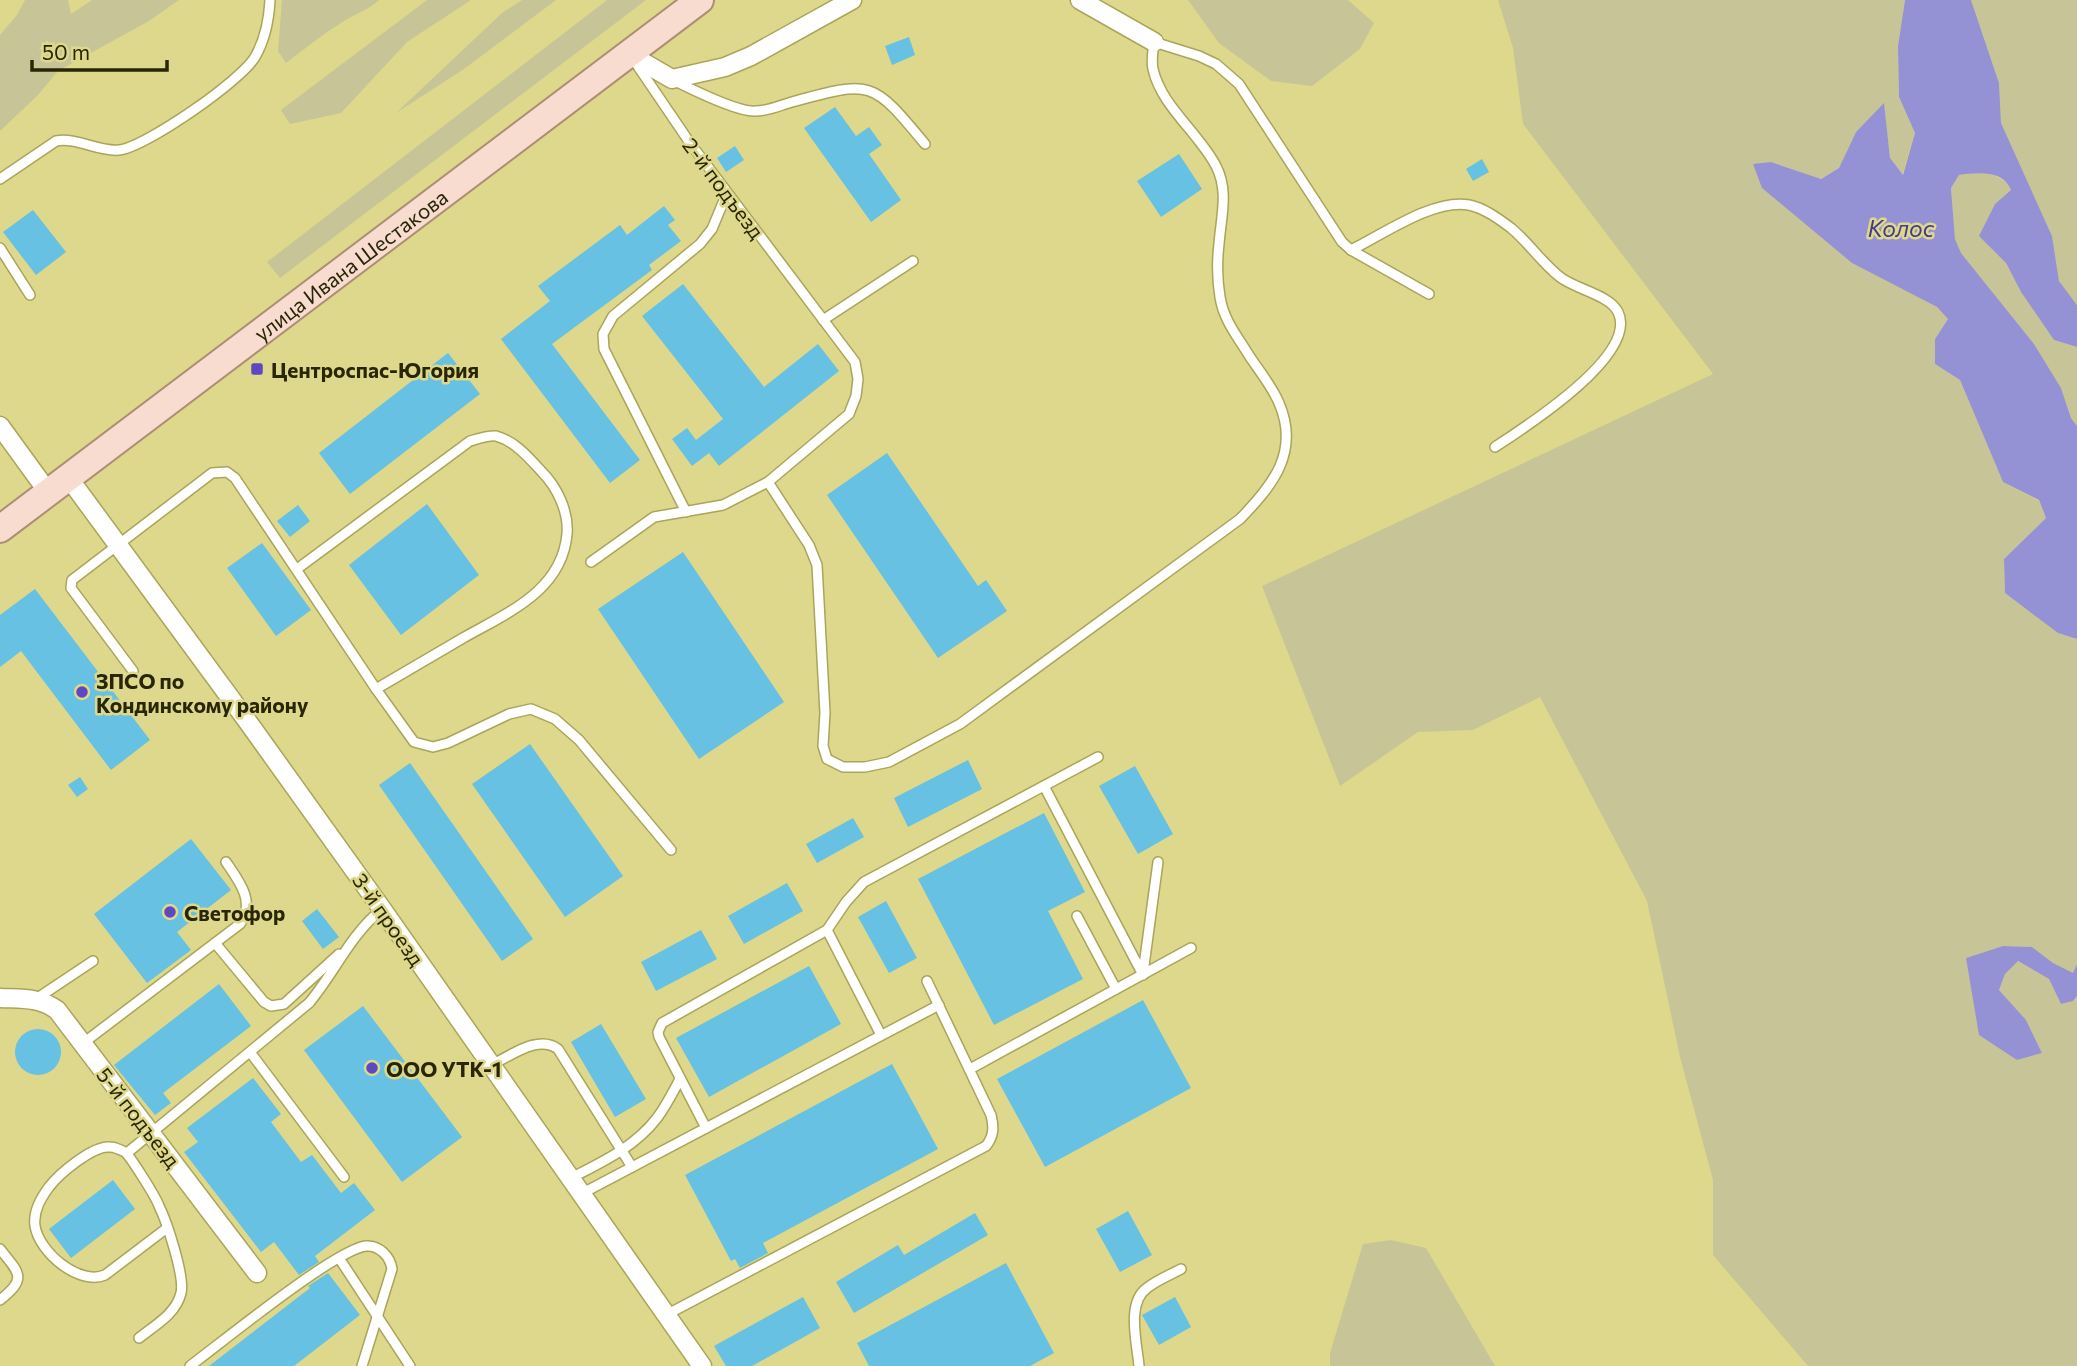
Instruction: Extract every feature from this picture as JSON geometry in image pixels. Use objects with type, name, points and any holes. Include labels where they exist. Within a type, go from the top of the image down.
[{"type":"main road","name":"улица Ивана Шестакова","points":[[0,529],[700,0]]},
{"type":"street","points":[[629,54],[672,79],[725,67],[751,56],[852,0]]},
{"type":"street","points":[[1080,0],[1154,42]]},
{"type":"street","name":"3-й проезд","points":[[0,426],[118,546],[382,909],[702,1366]]},
{"type":"street","points":[[0,998],[36,999]]},
{"type":"street","name":"5-й подъезд","points":[[36,999],[57,1010],[257,1273]]},
{"type":"lane","points":[[0,179],[56,141],[65,140],[108,150],[121,150],[151,139],[248,67],[267,26],[270,0]]},
{"type":"lane","points":[[768,482],[809,545],[817,565],[825,713],[823,747],[827,759],[843,767],[865,767],[889,762],[960,724],[1240,519],[1266,492],[1283,462],[1287,429],[1279,401],[1227,322],[1220,300],[1218,277],[1224,198],[1222,181],[1216,166],[1172,105],[1156,77],[1152,62],[1154,42],[1216,64],[1239,84],[1342,242],[1429,294]]},
{"type":"lane","name":"2-й подъезд","points":[[592,562],[654,517],[723,505],[768,482],[849,414],[856,396],[858,379],[855,362],[727,193],[629,54]]},
{"type":"lane","points":[[672,79],[739,108],[756,111],[833,91],[861,88],[890,102],[925,144]]},
{"type":"lane","points":[[686,512],[604,349],[603,334],[613,316],[700,244],[712,229],[727,193]]},
{"type":"lane","points":[[1352,250],[1428,211],[1449,205],[1469,205],[1489,213],[1512,229],[1558,275],[1573,286],[1610,302],[1618,311],[1621,322],[1619,333],[1602,361],[1552,410],[1496,447]]},
{"type":"lane","points":[[0,248],[30,295]]},
{"type":"lane","points":[[823,320],[913,261]]},
{"type":"lane","points":[[297,569],[470,441],[494,436],[519,448],[546,476],[562,502],[568,522],[565,549],[557,570],[545,585],[523,604],[376,690]]},
{"type":"lane","points":[[133,671],[71,588],[72,580],[212,473],[227,472],[235,478],[376,690],[414,742],[433,747],[448,743],[509,714],[531,709],[555,719],[579,740],[671,850]]},
{"type":"lane","points":[[706,1128],[659,1037],[662,1023],[827,930],[846,902],[864,883],[1098,757]]},
{"type":"lane","points":[[1044,786],[1143,975]]},
{"type":"lane","points":[[82,1044],[240,924],[247,909],[242,885],[226,862]]},
{"type":"lane","points":[[1143,975],[1158,862]]},
{"type":"lane","points":[[127,1153],[309,1003],[361,928],[382,909]]},
{"type":"lane","points":[[1077,916],[1116,989]]},
{"type":"lane","points":[[827,930],[881,1035]]},
{"type":"lane","points":[[215,943],[264,1002],[278,1007],[348,946]]},
{"type":"lane","points":[[970,1069],[1191,948]]},
{"type":"lane","points":[[36,999],[93,961]]},
{"type":"lane","points":[[666,1315],[986,1146],[992,1138],[991,1115],[927,981]]},
{"type":"lane","points":[[581,1194],[939,1004]]},
{"type":"lane","points":[[491,1065],[539,1042],[550,1043],[565,1058],[632,1167]]},
{"type":"lane","points":[[250,1052],[344,1177]]},
{"type":"lane","points":[[570,1178],[622,1150],[656,1119],[680,1079]]},
{"type":"lane","points":[[139,1338],[174,1310],[181,1291],[182,1278],[167,1228],[159,1205],[127,1153],[110,1147],[89,1152],[53,1182],[37,1206],[35,1227],[61,1264],[78,1275],[97,1279],[167,1228]]},
{"type":"lane","points":[[190,1366],[339,1258],[357,1248],[368,1246],[377,1248],[391,1262],[391,1277],[362,1366]]},
{"type":"lane","points":[[0,1248],[17,1271],[18,1279],[15,1288],[0,1300]]},
{"type":"lane","points":[[339,1258],[410,1366]]},
{"type":"lane","points":[[1139,1366],[1135,1308],[1138,1298],[1146,1289],[1181,1269]]},
{"type":"shaded area","points":[[25,0],[68,0],[71,14],[92,0],[179,0],[149,21],[58,71],[38,95],[0,131],[0,35],[17,15]]},
{"type":"shaded area","points":[[282,0],[379,0],[313,42],[286,63],[278,51]]},
{"type":"shaded area","points":[[427,0],[471,0],[407,42],[341,113],[290,124],[281,110]]},
{"type":"shaded area","points":[[522,0],[556,0],[464,69],[396,113],[502,13]]},
{"type":"shaded area","points":[[607,0],[646,0],[280,278],[267,262]]},
{"type":"shaded area","points":[[1188,0],[1348,0],[1374,23],[1360,49],[1312,86],[1271,81],[1219,43]]},
{"type":"shaded area","points":[[1498,0],[1905,0],[1898,46],[1899,97],[1915,133],[1902,176],[1890,158],[1884,105],[1856,132],[1839,168],[1820,179],[1771,162],[1753,165],[1852,263],[1937,307],[1948,319],[1935,339],[1935,364],[1960,380],[2003,482],[2039,501],[2046,518],[2004,559],[2005,593],[2058,633],[2077,639],[2077,964],[2073,974],[2032,947],[2003,946],[1966,958],[2017,1060],[2042,1053],[2026,1020],[1999,990],[2005,974],[2017,961],[2049,979],[2061,1004],[2073,1001],[2077,996],[2077,1366],[1808,1366],[1713,1255],[1713,1180],[1680,1057],[1647,901],[1540,697],[1473,730],[1418,732],[1340,786],[1262,586],[1713,374],[1523,124],[1513,48]]},
{"type":"shaded area","points":[[1971,0],[2077,0],[2077,305],[2059,281],[2052,236],[2001,123],[1999,83]]},
{"type":"shaded area","points":[[1989,172],[2008,183],[2011,190],[1995,204],[1980,236],[2006,263],[2021,292],[2054,340],[2077,347],[2077,426],[2071,418],[2061,388],[2034,344],[1961,253],[1955,239],[1951,188],[1959,175]]},
{"type":"shaded area","points":[[1391,1240],[1426,1248],[1495,1366],[1330,1366],[1330,1353],[1363,1244]]},
{"type":"water","name":"Колос","points":[[1905,0],[1971,0],[1999,83],[2001,123],[2052,236],[2059,281],[2077,305],[2077,347],[2054,340],[2021,292],[2006,263],[1979,236],[1995,204],[2011,190],[2007,183],[1996,175],[1959,175],[1951,188],[1955,239],[1961,253],[2034,344],[2061,388],[2071,418],[2077,426],[2077,639],[2058,633],[2005,593],[2004,559],[2046,518],[2039,500],[2003,482],[1960,380],[1935,364],[1935,339],[1948,319],[1937,307],[1852,263],[1762,188],[1753,164],[1771,162],[1821,179],[1839,168],[1856,132],[1884,103],[1890,158],[1903,175],[1915,133],[1899,97],[1898,46]]},
{"type":"water","points":[[2003,946],[2032,947],[2053,963],[2073,973],[2077,964],[2077,996],[2073,1001],[2061,1004],[2049,979],[2018,961],[2005,974],[1999,990],[2026,1020],[2042,1053],[2017,1060],[1979,1035],[1966,958]]},
{"type":"building","points":[[909,37],[915,55],[892,65],[885,46]]},
{"type":"building","points":[[835,107],[856,136],[869,127],[882,145],[869,154],[901,200],[871,222],[804,128]]},
{"type":"building","points":[[735,146],[744,160],[726,172],[717,158]]},
{"type":"building","points":[[1179,154],[1202,189],[1161,217],[1137,181]]},
{"type":"building","points":[[1482,159],[1489,172],[1473,181],[1466,169]]},
{"type":"building","points":[[664,206],[675,220],[668,225],[681,241],[649,265],[652,270],[552,344],[640,460],[610,483],[501,339],[550,301],[538,286],[620,225],[627,235]]},
{"type":"building","points":[[33,210],[66,252],[36,275],[3,232]]},
{"type":"building","points":[[683,284],[764,387],[818,344],[839,371],[719,466],[709,453],[692,466],[672,439],[687,428],[696,440],[723,419],[642,316]]},
{"type":"building","points":[[448,353],[480,394],[350,494],[319,453]]},
{"type":"building","points":[[887,453],[978,586],[986,580],[1007,611],[938,658],[827,495]]},
{"type":"building","points":[[427,504],[479,575],[401,635],[349,565]]},
{"type":"building","points":[[298,505],[310,521],[290,537],[277,521]]},
{"type":"building","points":[[262,543],[311,610],[276,636],[227,568]]},
{"type":"building","points":[[683,552],[784,702],[699,759],[598,609]]},
{"type":"building","name":"ЗПСО по Кондинскому району","points":[[35,589],[150,740],[111,770],[21,651],[0,667],[0,615]]},
{"type":"building","points":[[530,744],[623,876],[565,917],[472,784]]},
{"type":"building","points":[[968,760],[982,789],[908,827],[894,798]]},
{"type":"building","points":[[410,763],[533,939],[502,961],[379,785]]},
{"type":"building","points":[[1135,766],[1173,834],[1138,854],[1099,786]]},
{"type":"building","points":[[80,777],[88,789],[77,797],[68,785]]},
{"type":"building","points":[[1044,813],[1085,892],[1048,911],[1083,979],[994,1025],[918,879]]},
{"type":"building","points":[[853,818],[864,837],[817,863],[806,844]]},
{"type":"building","points":[[191,839],[231,890],[177,932],[191,950],[147,983],[94,914]]},
{"type":"building","points":[[787,883],[803,911],[744,944],[728,916]]},
{"type":"building","points":[[886,901],[917,958],[889,973],[858,917]]},
{"type":"building","points":[[317,909],[339,937],[323,949],[302,921]]},
{"type":"building","points":[[701,930],[717,959],[656,991],[641,962]]},
{"type":"building","points":[[809,966],[841,1024],[709,1097],[676,1038]]},
{"type":"building","points":[[219,984],[251,1026],[163,1093],[171,1103],[155,1115],[114,1065]]},
{"type":"building","points":[[1143,1000],[1191,1088],[1045,1167],[997,1079]]},
{"type":"building","points":[[363,1006],[462,1137],[402,1182],[304,1050]]},
{"type":"building","points":[[601,1024],[646,1099],[615,1117],[571,1042]]},
{"type":"building","points":[[38,1029],[54,1036],[61,1052],[54,1068],[38,1075],[22,1068],[15,1052],[22,1036]]},
{"type":"building","points":[[892,1064],[938,1149],[763,1243],[768,1253],[740,1268],[735,1259],[731,1261],[685,1175]]},
{"type":"building","points":[[253,1078],[281,1114],[271,1122],[301,1162],[312,1155],[341,1193],[354,1183],[375,1210],[315,1256],[319,1262],[299,1275],[274,1242],[261,1252],[184,1152],[198,1142],[187,1128]]},
{"type":"building","points":[[113,1180],[135,1209],[71,1258],[49,1229]]},
{"type":"building","points":[[1128,1211],[1152,1255],[1120,1272],[1096,1229]]},
{"type":"building","points":[[975,1213],[988,1235],[854,1313],[836,1282],[898,1245],[904,1255]]},
{"type":"building","points":[[1006,1263],[1054,1353],[1030,1366],[869,1366],[857,1343]]},
{"type":"building","points":[[328,1273],[360,1315],[294,1366],[209,1366],[310,1288],[308,1286]]},
{"type":"building","points":[[803,1297],[820,1328],[752,1366],[726,1366],[714,1346]]},
{"type":"building","points":[[1175,1297],[1191,1327],[1159,1345],[1142,1315]]},
{"type":"place","name":"Центроспас-Югория","points":[[257,369]]},
{"type":"place","name":"ЗПСО по Кондинскому району","points":[[82,692]]},
{"type":"place","name":"Светофор","points":[[170,912]]},
{"type":"place","name":"ООО УТК-1","points":[[372,1068]]}]
